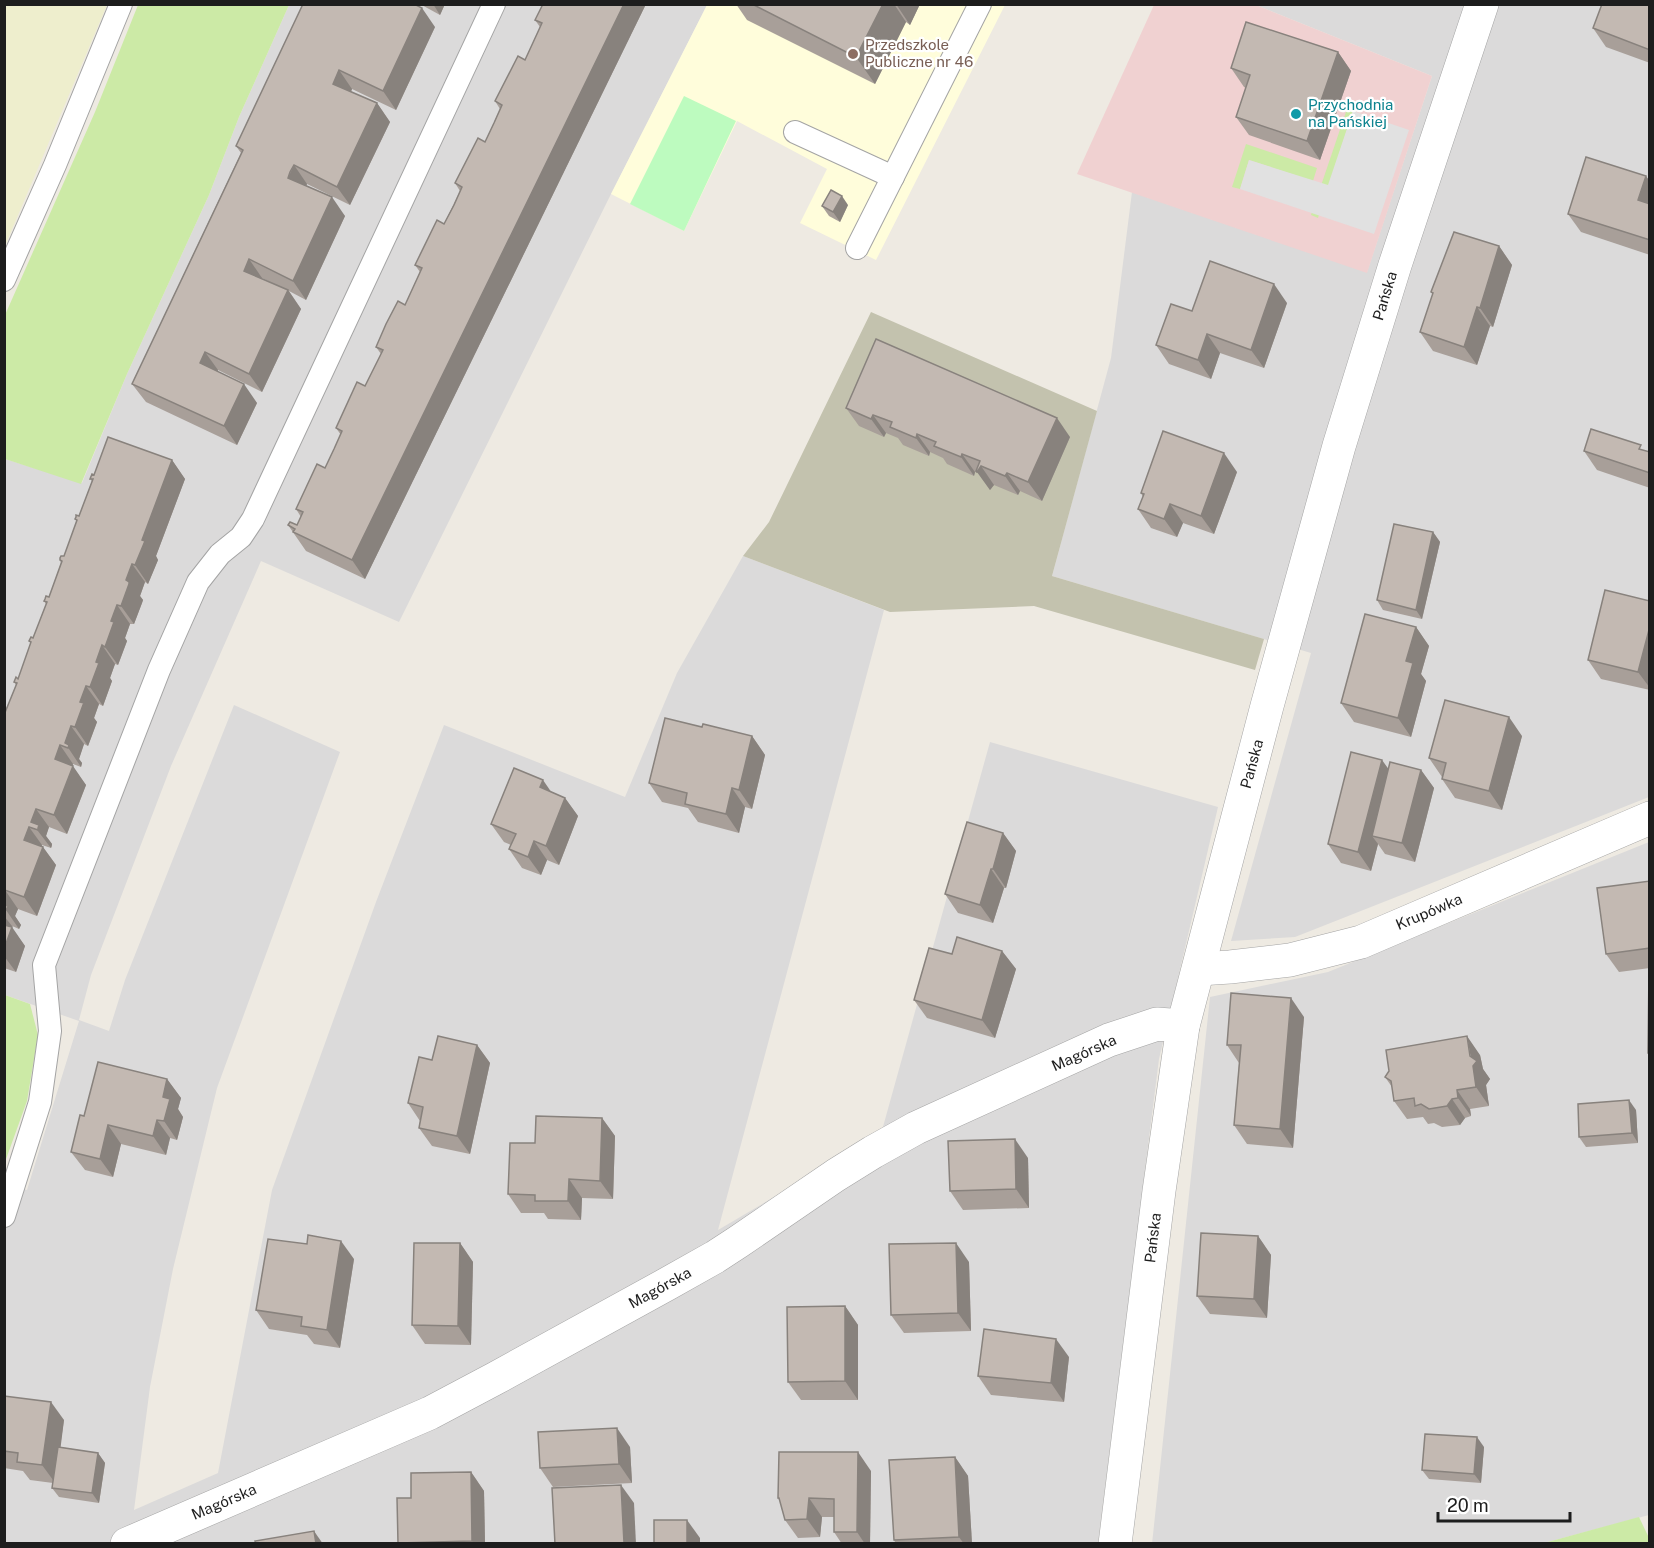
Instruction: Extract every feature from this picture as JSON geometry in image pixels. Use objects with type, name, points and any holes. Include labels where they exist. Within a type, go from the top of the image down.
[{"type":"street","name":"Pańska","points":[[1115,1544],[1156,1214],[1183,1026],[1267,706],[1339,446],[1395,265],[1482,4]]},
{"type":"street","name":"Krupówka","points":[[1199,969],[1290,960],[1360,942],[1650,818]]},
{"type":"street","name":"Magórska","points":[[127,1544],[429,1413],[496,1378],[715,1257],[836,1175],[916,1128],[1109,1040],[1157,1024],[1183,1026]]},
{"type":"lane","points":[[4,280],[55,165],[121,4]]},
{"type":"lane","points":[[4,1216],[40,1102],[50,1031],[44,965],[159,670],[198,582],[220,554],[241,537],[253,519],[494,4]]},
{"type":"lane","points":[[856,248],[980,4]]},
{"type":"lane","points":[[795,132],[893,177]]},
{"type":"shaded area","points":[[4,5],[107,5],[5,246]]},
{"type":"shaded area","points":[[289,5],[707,5],[399,622],[261,561],[171,766],[91,975],[79,1020],[109,1031],[125,980],[234,705],[340,752],[217,1088],[173,1269],[150,1387],[134,1510],[218,1473],[272,1190],[376,902],[444,725],[625,797],[677,673],[743,556],[884,610],[718,1230],[881,1134],[990,742],[1218,807],[1159,1059],[1098,1543],[5,1543],[5,1184],[27,1190],[79,1021],[5,995],[5,459],[82,483],[127,374],[209,195],[239,117]]},
{"type":"shaded area","points":[[707,5],[1005,5],[876,260],[800,223],[827,169],[737,121],[684,231],[611,194]]},
{"type":"shaded area","points":[[1154,5],[1256,5],[1432,76],[1367,273],[1077,174]]},
{"type":"shaded area","points":[[1256,5],[1649,5],[1649,797],[1295,937],[1231,941],[1311,653],[1052,576],[1111,358],[1132,192],[1367,272],[1432,76]]},
{"type":"shaded area","points":[[1353,111],[1409,130],[1374,234],[1240,189],[1249,160],[1328,185]]},
{"type":"shaded area","points":[[871,312],[1097,411],[1052,576],[1264,639],[1255,670],[1034,606],[890,612],[743,556],[769,522]]},
{"type":"shaded area","points":[[1649,842],[1649,1515],[1544,1543],[1152,1544],[1210,997],[1328,972]]},
{"type":"green space","points":[[138,5],[289,5],[239,117],[209,195],[127,374],[81,484],[5,459],[5,315],[95,112]]},
{"type":"green space","points":[[684,96],[736,121],[684,231],[630,204]]},
{"type":"green space","points":[[1349,103],[1355,105],[1318,218],[1311,215]]},
{"type":"green space","points":[[1246,144],[1317,168],[1313,181],[1249,160],[1240,189],[1232,187]]},
{"type":"green space","points":[[5,995],[30,1004],[38,1035],[27,1101],[5,1162]]},
{"type":"green space","points":[[1639,1517],[1649,1543],[1544,1543]]},
{"type":"building","points":[[303,4],[414,4],[422,8],[383,91],[339,70],[333,84],[377,103],[337,187],[294,165],[290,172],[288,178],[332,197],[293,281],[249,259],[244,271],[288,290],[249,374],[205,352],[200,363],[244,384],[224,426],[132,384],[243,150],[236,146]]},
{"type":"building","points":[[543,4],[624,4],[352,560],[293,532],[295,529],[288,525],[290,522],[297,525],[303,512],[296,509],[317,464],[325,468],[342,431],[336,428],[357,382],[365,386],[383,350],[376,347],[386,324],[398,301],[405,305],[422,268],[415,265],[437,220],[444,224],[454,205],[462,187],[455,183],[478,138],[485,142],[502,105],[495,101],[518,56],[525,60],[542,23],[535,20]]},
{"type":"building","points":[[752,4],[883,4],[856,57]]},
{"type":"building","points":[[1602,4],[1650,4],[1650,50],[1593,28]]},
{"type":"building","name":"Przychodnia na Pańskiej","points":[[1246,22],[1338,52],[1307,141],[1236,117],[1250,75],[1231,68]]},
{"type":"building","points":[[1586,157],[1646,176],[1638,200],[1650,204],[1650,240],[1568,214]]},
{"type":"building","points":[[831,190],[842,196],[833,212],[822,206]]},
{"type":"building","points":[[1454,232],[1499,246],[1480,308],[1477,307],[1464,347],[1420,332],[1433,293],[1431,292]]},
{"type":"building","points":[[1210,261],[1274,284],[1251,350],[1207,334],[1198,360],[1156,345],[1171,304],[1192,311]]},
{"type":"building","points":[[876,339],[1057,418],[1028,482],[981,466],[977,472],[980,461],[962,454],[961,457],[934,446],[936,442],[917,434],[916,438],[890,427],[892,422],[873,415],[871,419],[846,408]]},
{"type":"building","points":[[1591,429],[1641,445],[1639,449],[1650,452],[1650,473],[1584,451]]},
{"type":"building","points":[[1163,431],[1224,453],[1201,516],[1170,504],[1164,519],[1138,509],[1144,494],[1141,493]]},
{"type":"building","points":[[108,437],[172,460],[142,540],[145,541],[126,580],[129,584],[121,606],[117,605],[111,621],[114,622],[105,647],[102,645],[96,662],[99,663],[90,687],[86,686],[80,702],[84,703],[75,727],[71,726],[65,743],[69,745],[68,748],[60,745],[55,759],[73,766],[54,815],[36,809],[31,822],[39,825],[38,830],[29,827],[24,840],[43,847],[24,897],[4,891],[4,715],[17,683],[14,682],[16,677],[18,679],[31,642],[29,641],[31,637],[33,638],[47,602],[44,601],[46,596],[49,597],[62,561],[60,558],[64,556],[77,520],[76,515],[79,516],[93,479],[90,479],[92,474],[94,475]]},
{"type":"building","points":[[1394,524],[1433,532],[1416,610],[1377,600]]},
{"type":"building","points":[[1605,590],[1650,601],[1650,626],[1638,672],[1588,660]]},
{"type":"building","points":[[1365,614],[1416,627],[1406,661],[1413,663],[1398,718],[1341,703]]},
{"type":"building","points":[[1445,700],[1509,717],[1489,791],[1442,779],[1446,763],[1429,758]]},
{"type":"building","points":[[665,718],[702,727],[703,724],[752,736],[739,790],[732,788],[726,814],[685,804],[687,793],[649,783]]},
{"type":"building","points":[[1351,752],[1382,760],[1358,852],[1328,844]]},
{"type":"building","points":[[1390,762],[1421,770],[1402,843],[1372,836]]},
{"type":"building","points":[[514,768],[543,780],[540,787],[565,798],[546,846],[534,841],[528,857],[509,849],[516,834],[491,824]]},
{"type":"building","points":[[967,822],[1003,833],[980,905],[945,894]]},
{"type":"building","points":[[1650,881],[1650,948],[1606,954],[1597,888]]},
{"type":"building","points":[[4,925],[12,927],[4,949]]},
{"type":"building","points":[[957,937],[1002,951],[982,1020],[914,1000],[929,948],[952,954]]},
{"type":"building","points":[[1649,970],[1650,1053],[1648,1053]]},
{"type":"building","points":[[1231,993],[1291,998],[1280,1129],[1234,1125],[1241,1045],[1227,1045]]},
{"type":"building","points":[[438,1036],[477,1045],[457,1136],[419,1128],[423,1107],[408,1103],[419,1057],[432,1060]]},
{"type":"building","points":[[1467,1036],[1470,1056],[1477,1061],[1473,1066],[1476,1087],[1457,1090],[1458,1098],[1452,1099],[1447,1106],[1429,1109],[1421,1104],[1415,1106],[1414,1098],[1394,1101],[1391,1081],[1385,1077],[1389,1071],[1386,1050]]},
{"type":"building","points":[[98,1062],[167,1079],[163,1097],[170,1099],[164,1121],[157,1120],[153,1136],[108,1125],[100,1159],[71,1152],[80,1115],[84,1116]]},
{"type":"building","points":[[1629,1100],[1632,1133],[1579,1137],[1578,1104]]},
{"type":"building","points":[[536,1116],[602,1118],[600,1181],[569,1179],[568,1201],[535,1201],[535,1195],[508,1194],[510,1143],[535,1143]]},
{"type":"building","points":[[1015,1139],[1016,1189],[950,1191],[948,1141]]},
{"type":"building","points":[[1201,1233],[1258,1236],[1254,1299],[1197,1296]]},
{"type":"building","points":[[308,1235],[341,1241],[327,1330],[301,1326],[302,1317],[256,1310],[268,1239],[307,1244]]},
{"type":"building","points":[[414,1243],[460,1243],[458,1326],[412,1325]]},
{"type":"building","points":[[956,1243],[958,1313],[891,1315],[889,1244]]},
{"type":"building","points":[[845,1306],[845,1381],[788,1382],[787,1307]]},
{"type":"building","points":[[984,1329],[1056,1339],[1051,1383],[978,1376]]},
{"type":"building","points":[[4,1396],[51,1402],[42,1465],[17,1462],[18,1453],[4,1451]]},
{"type":"building","points":[[617,1428],[619,1464],[540,1468],[538,1432]]},
{"type":"building","points":[[1425,1434],[1477,1437],[1474,1474],[1422,1470]]},
{"type":"building","points":[[58,1447],[98,1453],[92,1493],[52,1488]]},
{"type":"building","points":[[779,1452],[858,1452],[857,1532],[834,1532],[834,1499],[809,1498],[807,1519],[785,1520],[778,1498]]},
{"type":"building","points":[[955,1457],[959,1537],[894,1540],[889,1460]]},
{"type":"building","points":[[471,1472],[472,1541],[398,1543],[397,1498],[411,1498],[411,1473]]},
{"type":"building","points":[[621,1485],[624,1543],[555,1544],[552,1488]]},
{"type":"building","points":[[654,1520],[687,1520],[687,1544],[654,1544]]},
{"type":"building","points":[[314,1531],[316,1544],[256,1544],[255,1541]]},
{"type":"place","name":"Przedszkole Publiczne nr 46","points":[[853,54]]},
{"type":"place","name":"Przychodnia na Pańskiej","points":[[1296,114]]}]
